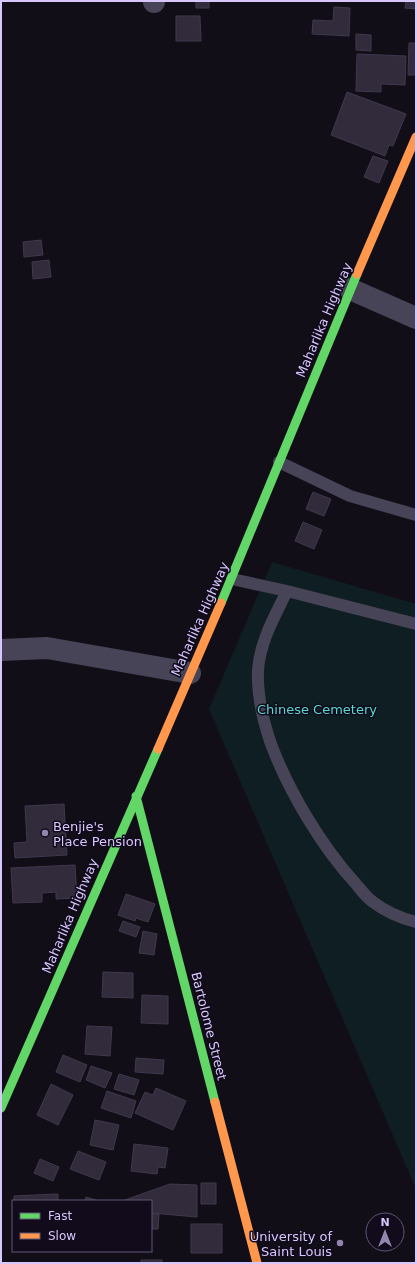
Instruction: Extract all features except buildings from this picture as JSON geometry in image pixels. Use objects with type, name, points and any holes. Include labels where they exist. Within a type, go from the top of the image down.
[{"type":"main road","name":"Maharlika Highway","points":[[1,1108],[232,579],[350,289],[416,138]]},
{"type":"main road","name":"Bartolome Street","points":[[136,796],[257,1263]]},
{"type":"street","points":[[350,289],[416,318]]},
{"type":"street","points":[[1,650],[46,648],[190,673]]},
{"type":"lane","points":[[280,462],[350,496],[416,515]]},
{"type":"lane","points":[[232,579],[288,591],[416,624]]},
{"type":"lane","points":[[288,591],[263,643],[258,669],[259,697],[271,744],[289,783],[340,866],[372,901],[396,916],[416,922]]},
{"type":"green space","name":"Chinese Cemetery","points":[[272,562],[416,604],[416,1189],[209,709]]},
{"type":"traffic: fast","points":[[221,603],[357,274]]},
{"type":"traffic: fast","points":[[1,1108],[158,749]]},
{"type":"traffic: fast","points":[[136,796],[215,1102]]},
{"type":"traffic: slow","points":[[357,274],[416,137]]},
{"type":"traffic: slow","points":[[158,749],[221,603]]},
{"type":"traffic: slow","points":[[215,1102],[257,1263]]},
{"type":"place","name":"Benjie's Place Pension","points":[[45,833]]},
{"type":"place","name":"University of Saint Louis","points":[[340,1243]]}]
